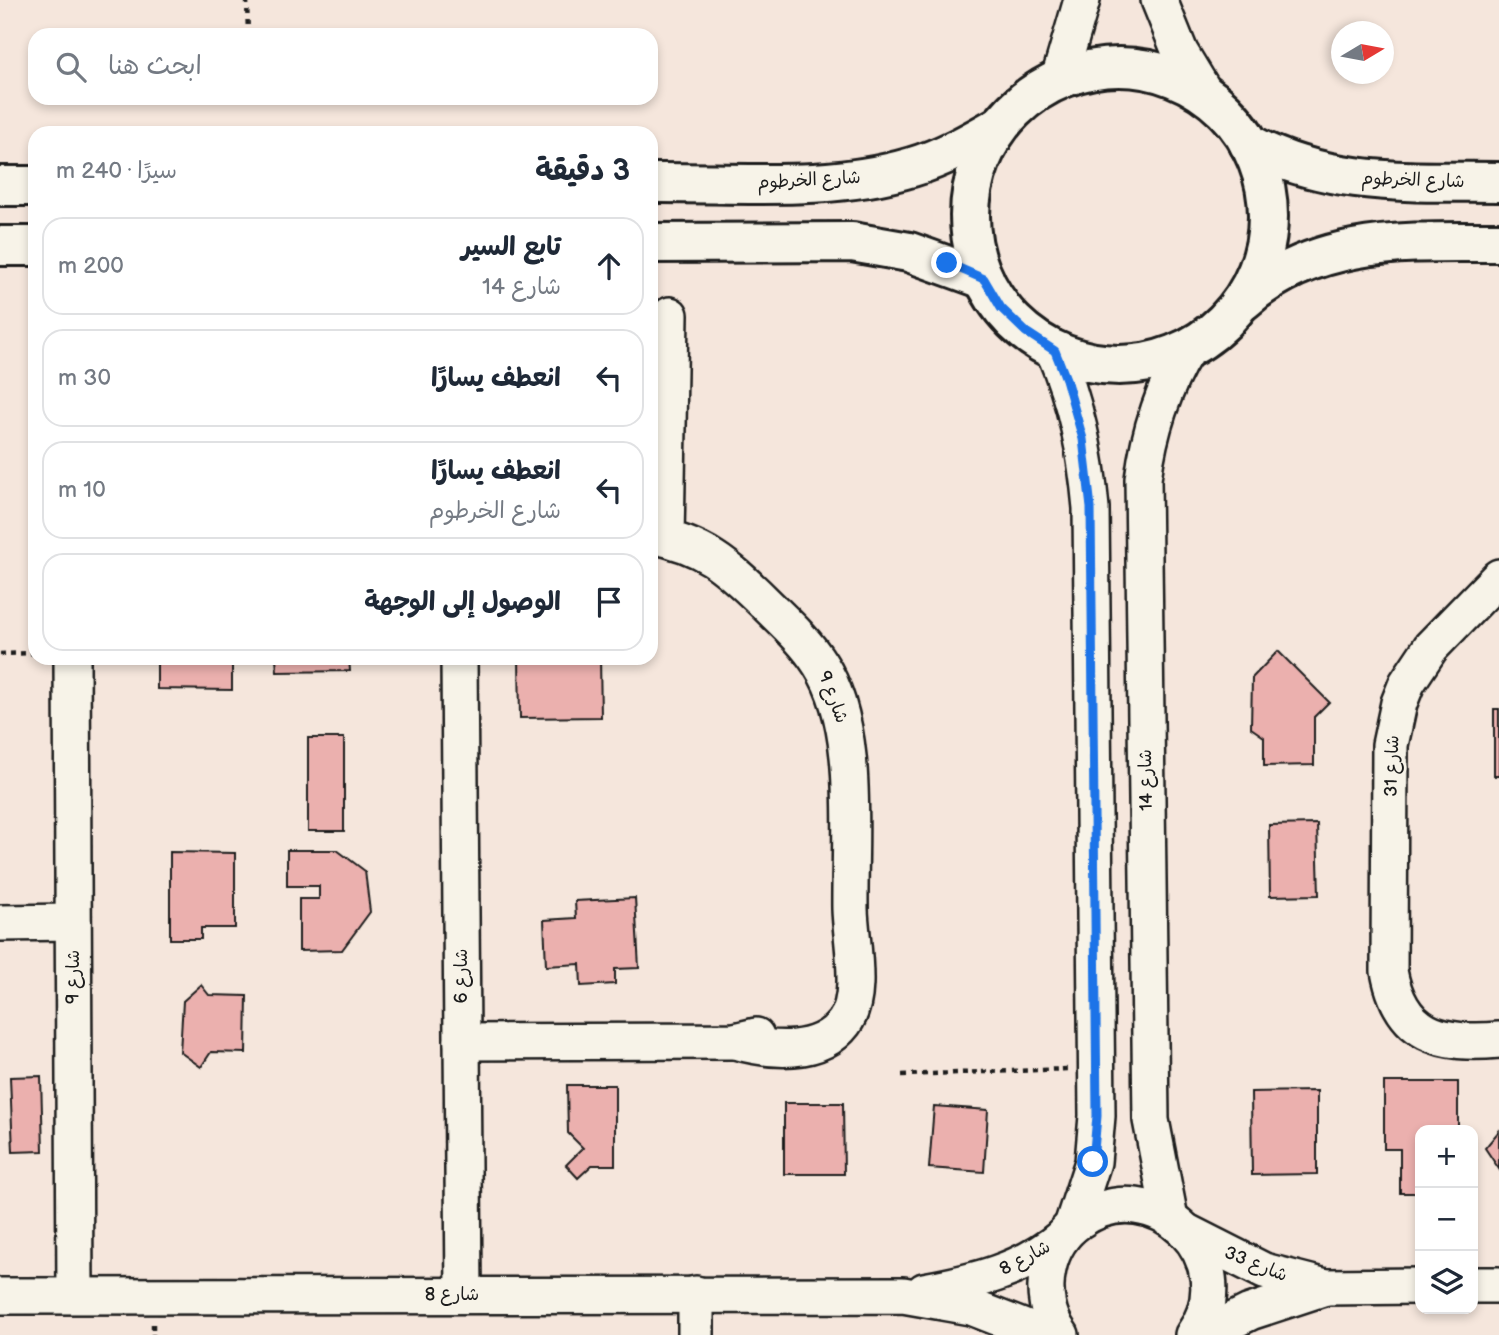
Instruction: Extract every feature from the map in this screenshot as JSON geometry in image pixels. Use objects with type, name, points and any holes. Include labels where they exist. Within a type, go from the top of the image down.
[{"type":"main road","points":[[1239,304],[1255,275],[1265,242],[1267,208],[1264,186],[1249,144],[1230,117],[1206,95],[1172,77],[1134,67],[1096,68],[1059,79],[1026,99],[999,127],[983,154],[973,185],[970,217],[973,248],[984,279],[1001,308],[1026,332],[1055,351],[1087,362],[1121,366],[1155,361],[1187,349],[1216,330],[1239,304],[1276,276],[1326,253],[1386,243],[1499,242]]},
{"type":"main road","name":"شارع الخرطوم","points":[[658,183],[856,179],[914,167],[943,156],[999,127]]},
{"type":"main road","name":"شارع الخرطوم","points":[[1249,144],[1298,165],[1352,178],[1499,181]]},
{"type":"main road","points":[[0,186],[28,186]]},
{"type":"main road","points":[[658,243],[852,242],[909,252],[984,279]]},
{"type":"main road","points":[[0,246],[28,246]]},
{"type":"street","points":[[1059,79],[1082,0]]},
{"type":"street","points":[[1159,0],[1180,52],[1206,95]]},
{"type":"street","points":[[659,536],[670,315]]},
{"type":"street","name":"شارع 14","points":[[1187,349],[1174,371],[1154,420],[1143,490],[1152,1120],[1180,1225],[1202,1254],[1209,1278],[1208,1302],[1193,1335]]},
{"type":"street","points":[[1055,351],[1083,439],[1091,508],[1097,1068],[1093,1162],[1067,1231],[1050,1258],[1045,1282],[1047,1306],[1061,1335]]},
{"type":"street","name":"شارع 9","points":[[462,1042],[735,1041],[799,1029],[823,1013],[838,989],[851,948],[846,735],[833,687],[808,646],[724,563],[659,536]]},
{"type":"street","name":"شارع 31","points":[[1499,577],[1431,647],[1399,703],[1390,745],[1391,908],[1406,967],[1417,992],[1436,1011],[1499,1038]]},
{"type":"street","name":"شارع 9","points":[[72,665],[75,1295]]},
{"type":"street","name":"شارع 6","points":[[459,665],[464,1294]]},
{"type":"street","points":[[0,923],[73,922]]},
{"type":"street","name":"شارع 33","points":[[1067,1231],[1090,1214],[1110,1206],[1151,1208],[1264,1270],[1325,1287],[1415,1286]]},
{"type":"street","name":"شارع 8","points":[[904,1295],[963,1284],[1007,1271],[1046,1250],[1067,1231]]},
{"type":"street","points":[[1478,1285],[1499,1285]]},
{"type":"street","name":"شارع 33","points":[[1204,1335],[1250,1312],[1325,1287]]},
{"type":"street","points":[[696,1294],[696,1335]]},
{"type":"street","name":"شارع 8","points":[[0,1296],[904,1295],[971,1307],[1043,1335]]},
{"type":"path","points":[[247,0],[248,28]]},
{"type":"path","points":[[0,654],[28,653]]},
{"type":"path","points":[[902,1075],[1097,1068]]},
{"type":"building","points":[[1278,651],[1329,702],[1314,717],[1314,765],[1264,766],[1264,737],[1251,728],[1252,678]]},
{"type":"building","points":[[157,665],[232,665],[232,690],[157,689]]},
{"type":"building","points":[[276,665],[350,665],[350,671],[277,672]]},
{"type":"building","points":[[519,665],[600,665],[601,717],[520,718]]},
{"type":"building","points":[[1494,709],[1499,709],[1499,776],[1494,776]]},
{"type":"building","points":[[308,738],[344,738],[344,831],[308,831]]},
{"type":"building","points":[[1317,824],[1319,895],[1270,896],[1269,825]]},
{"type":"building","points":[[287,850],[337,850],[365,871],[370,912],[342,950],[299,951],[299,899],[319,899],[319,886],[287,886]]},
{"type":"building","points":[[170,852],[235,853],[235,928],[201,928],[201,939],[170,939]]},
{"type":"building","points":[[635,898],[639,968],[615,969],[615,984],[581,986],[580,964],[546,966],[544,920],[576,918],[575,901]]},
{"type":"building","points":[[201,985],[209,995],[247,996],[246,1053],[211,1052],[201,1067],[180,1052],[183,1001]]},
{"type":"building","points":[[41,1076],[43,1151],[13,1152],[10,1077]]},
{"type":"building","points":[[1384,1082],[1458,1082],[1458,1125],[1415,1125],[1415,1193],[1400,1193],[1400,1149],[1384,1149]]},
{"type":"building","points":[[567,1085],[615,1085],[615,1165],[592,1165],[578,1178],[566,1165],[583,1148],[568,1133]]},
{"type":"building","points":[[1317,1091],[1317,1174],[1252,1175],[1251,1092]]},
{"type":"building","points":[[784,1103],[843,1103],[844,1174],[784,1174]]},
{"type":"building","points":[[934,1106],[988,1110],[984,1172],[929,1168]]},
{"type":"building","points":[[1499,1131],[1499,1169],[1485,1148]]},
{"type":"route","points":[[947,263],[984,279],[1001,308],[1026,332],[1055,351],[1076,409],[1083,439],[1091,508],[1097,1116],[1093,1162]]}]
